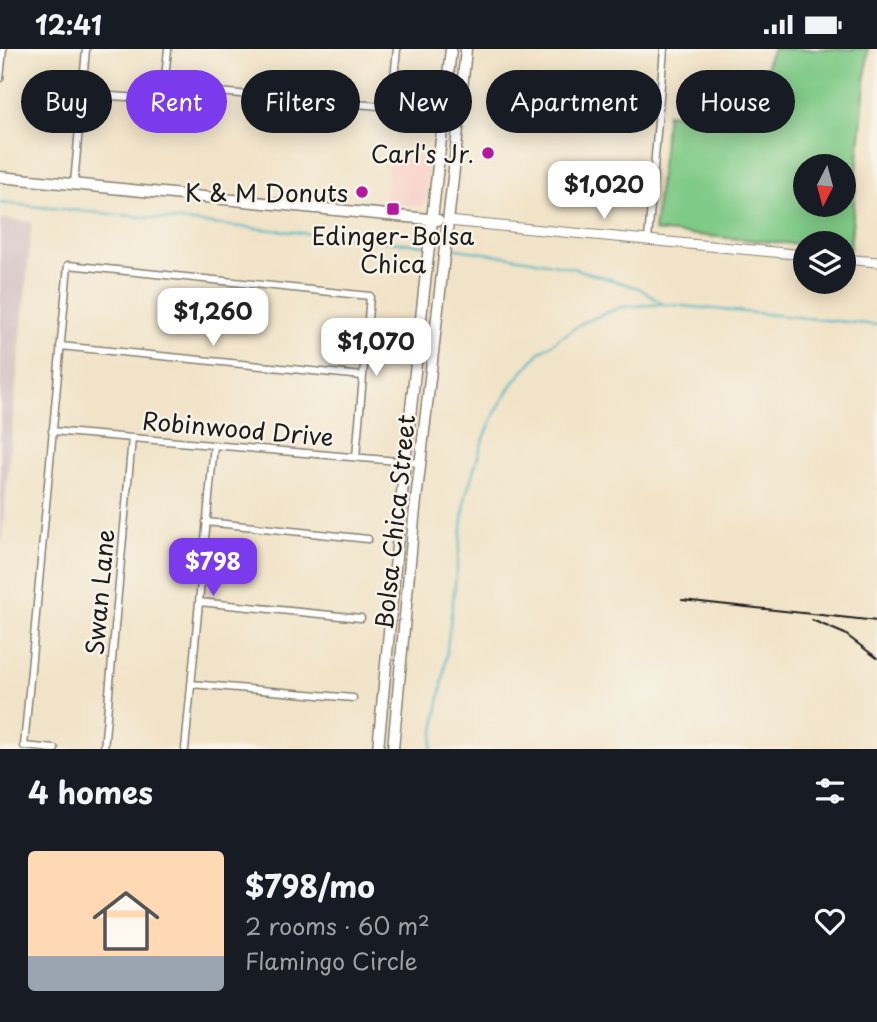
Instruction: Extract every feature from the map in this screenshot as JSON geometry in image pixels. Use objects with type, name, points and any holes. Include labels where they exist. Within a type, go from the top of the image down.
[{"type":"main road","name":"Bolsa Chica Street","points":[[449,70],[451,49]]},
{"type":"main road","name":"Bolsa Chica Street","points":[[464,70],[466,49]]},
{"type":"main road","name":"Bolsa Chica Street","points":[[378,749],[405,462],[441,133]]},
{"type":"main road","name":"Bolsa Chica Street","points":[[393,749],[420,463],[458,133]]},
{"type":"main road","points":[[0,177],[793,254]]},
{"type":"main road","points":[[856,260],[877,262]]},
{"type":"street","points":[[0,78],[3,49]]},
{"type":"street","points":[[84,70],[86,49]]},
{"type":"street","points":[[166,70],[168,49]]},
{"type":"street","points":[[227,93],[391,107],[397,49]]},
{"type":"street","points":[[648,240],[664,49]]},
{"type":"street","points":[[74,184],[79,133]]},
{"type":"street","points":[[55,749],[24,746],[68,265],[370,296],[356,457]]},
{"type":"street","points":[[60,346],[363,376]]},
{"type":"street","name":"Robinwood Drive","points":[[52,431],[420,463]]},
{"type":"street","name":"Swan Lane","points":[[104,749],[132,437]]},
{"type":"street","points":[[185,749],[214,445]]},
{"type":"street","points":[[206,522],[368,539]]},
{"type":"street","points":[[199,602],[361,618]]},
{"type":"street","points":[[191,684],[353,698]]},
{"type":"shaded area","points":[[389,155],[430,159],[427,199],[421,206],[385,202]]},
{"type":"shaded area","points":[[0,219],[32,222],[0,554]]},
{"type":"green space","points":[[773,49],[868,49],[856,182],[856,154],[793,154],[793,217],[853,217],[852,231],[793,231],[793,244],[654,231],[667,113],[676,114],[676,133],[795,133],[795,70],[766,70]]},
{"type":"waterway","points":[[0,203],[424,245]]},
{"type":"waterway","points":[[450,248],[572,268],[639,288],[663,304]]},
{"type":"waterway","points":[[431,749],[444,673],[466,495],[482,443],[496,411],[514,382],[540,352],[582,323],[621,307],[663,304],[877,325]]},
{"type":"railway","points":[[682,600],[877,621]]},
{"type":"railway","points":[[812,620],[845,634],[877,658]]},
{"type":"place","name":"Carl's Jr.","points":[[488,153]]},
{"type":"place","name":"K & M Donuts","points":[[362,192]]},
{"type":"place","name":"Edinger-Bolsa Chica","points":[[393,209]]}]
